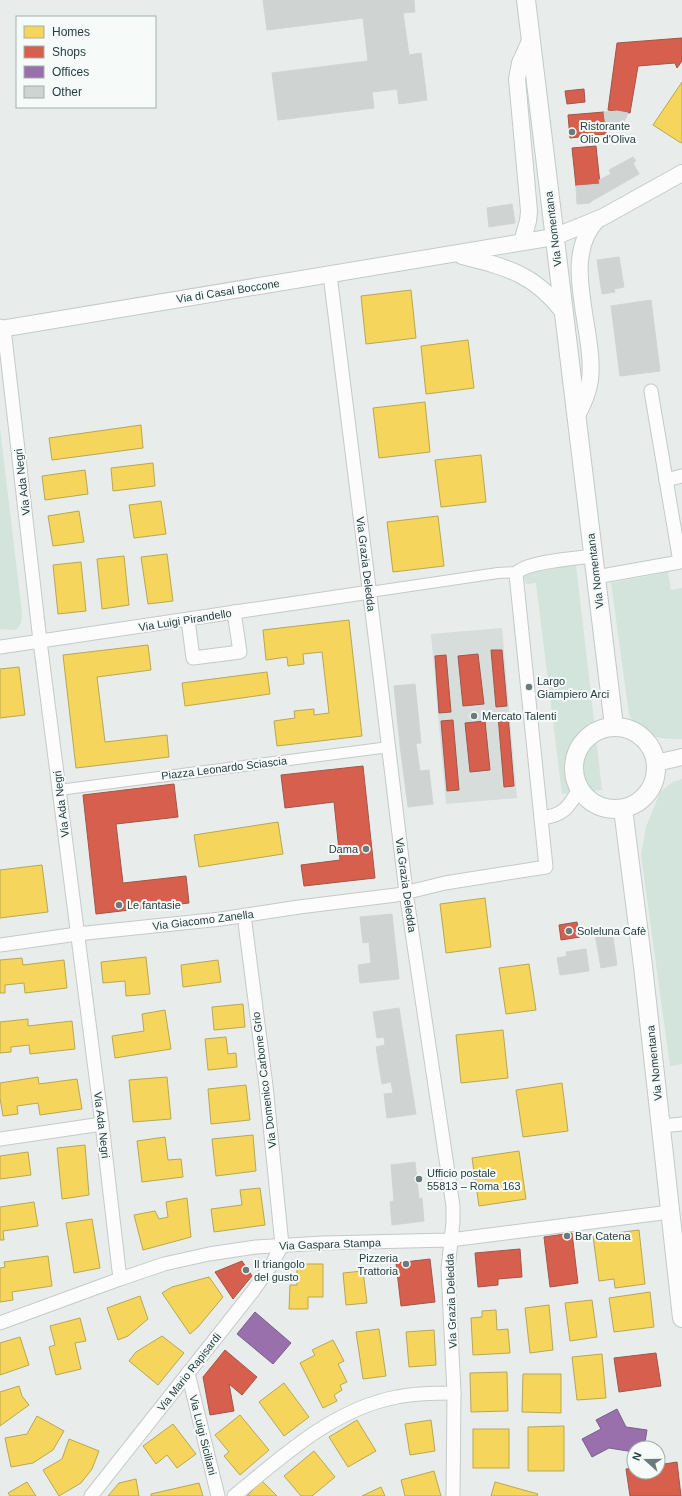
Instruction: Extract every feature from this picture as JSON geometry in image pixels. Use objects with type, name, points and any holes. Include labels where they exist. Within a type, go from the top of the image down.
[{"type":"main road","name":"Via Nomentana","points":[[526,0],[614,726]]},
{"type":"main road","points":[[614,726],[627,728],[644,738],[650,746],[656,763],[652,785],[647,793],[640,800],[623,809],[602,807],[585,797],[575,780],[573,770],[577,750],[582,742],[598,730],[614,726]]},
{"type":"main road","name":"Via Nomentana","points":[[623,809],[661,1126],[682,1318]]},
{"type":"street","name":"Via Nomentana","points":[[522,242],[529,217],[518,73],[520,63],[530,41]]},
{"type":"street","name":"Via di Casal Boccone","points":[[1,328],[554,238],[597,220],[682,173]]},
{"type":"street","name":"Via Nomentana","points":[[576,417],[588,391],[590,369],[580,280],[580,258],[584,238],[589,228],[597,220]]},
{"type":"street","name":"Via di Casal Boccone","points":[[456,254],[496,264],[521,274],[547,293],[564,313]]},
{"type":"street","name":"Via Grazia Deledda","points":[[330,275],[406,892],[454,1216],[450,1240],[448,1269],[454,1393],[453,1496]]},
{"type":"street","name":"Via Ada Negri","points":[[1,328],[12,402],[40,641],[102,1124],[120,1279]]},
{"type":"street","points":[[596,577],[680,562],[651,391]]},
{"type":"street","points":[[666,480],[682,476]]},
{"type":"street","points":[[370,592],[498,573],[517,572],[526,567],[539,564],[594,556]]},
{"type":"street","points":[[406,892],[445,883],[546,867],[515,578],[517,572]]},
{"type":"street","name":"Via Luigi Pirandello","points":[[0,647],[370,592]]},
{"type":"street","points":[[188,620],[193,658],[240,652],[234,612]]},
{"type":"street","name":"Piazza Leonardo Sciascia","points":[[59,790],[389,747]]},
{"type":"street","points":[[656,763],[682,757]]},
{"type":"street","points":[[541,818],[552,817],[563,812],[571,803],[579,789]]},
{"type":"street","name":"Via Giacomo Zanella","points":[[0,945],[77,934],[214,920],[396,895],[406,892]]},
{"type":"street","name":"Via Domenico Carbone Grio","points":[[244,915],[266,1086],[282,1245]]},
{"type":"street","points":[[0,1139],[102,1124]]},
{"type":"street","points":[[661,1126],[682,1124]]},
{"type":"street","name":"Via Gaspara Stampa","points":[[0,1323],[120,1279],[164,1264],[193,1257],[256,1247],[282,1245],[450,1240],[670,1212]]},
{"type":"street","name":"Via Mario Rapisardi","points":[[91,1496],[267,1273],[282,1245]]},
{"type":"street","name":"Via Luigi Siciliani","points":[[188,1373],[218,1496]]},
{"type":"street","points":[[234,1496],[312,1434],[357,1409],[396,1397],[415,1394],[454,1393]]},
{"type":"shaded area","points":[[0,428],[22,613],[21,623],[16,630],[0,629]]},
{"type":"shaded area","points":[[576,565],[602,790],[562,794],[536,583],[526,584],[523,574]]},
{"type":"shaded area","points":[[668,572],[671,590],[682,588],[682,739],[653,736],[643,732],[638,728],[629,714],[611,583]]},
{"type":"shaded area","name":"Mercato Talenti","points":[[502,628],[517,798],[446,804],[431,634]]},
{"type":"shaded area","points":[[682,779],[682,1064],[670,1066],[641,855],[646,827],[660,792],[673,782]]},
{"type":"building: Homes","points":[[682,82],[682,141],[681,143],[653,125]]},
{"type":"building: Homes","points":[[411,290],[416,338],[366,344],[361,296]]},
{"type":"building: Homes","points":[[468,340],[474,388],[426,394],[421,346]]},
{"type":"building: Homes","points":[[425,402],[430,452],[379,458],[373,408]]},
{"type":"building: Homes","points":[[141,425],[143,448],[52,460],[49,438]]},
{"type":"building: Homes","points":[[481,455],[486,502],[441,507],[435,460]]},
{"type":"building: Homes","points":[[153,463],[155,486],[113,491],[111,468]]},
{"type":"building: Homes","points":[[85,470],[88,494],[45,500],[42,476]]},
{"type":"building: Homes","points":[[161,501],[166,534],[134,538],[129,505]]},
{"type":"building: Homes","points":[[79,511],[84,542],[53,546],[48,516]]},
{"type":"building: Homes","points":[[438,516],[444,566],[393,572],[387,522]]},
{"type":"building: Homes","points":[[167,554],[173,601],[148,604],[141,557]]},
{"type":"building: Homes","points":[[124,556],[129,605],[102,609],[97,559]]},
{"type":"building: Homes","points":[[81,562],[86,611],[58,614],[53,565]]},
{"type":"building: Homes","points":[[349,620],[362,736],[277,746],[274,721],[295,718],[294,711],[314,709],[314,715],[329,713],[322,652],[303,654],[304,664],[288,666],[287,657],[266,660],[263,630]]},
{"type":"building: Homes","points":[[148,645],[151,670],[97,677],[105,742],[167,735],[169,757],[76,768],[63,655]]},
{"type":"building: Homes","points":[[19,667],[25,715],[0,718],[0,669]]},
{"type":"building: Homes","points":[[267,672],[270,694],[185,706],[182,683]]},
{"type":"building: Homes","points":[[278,822],[283,854],[199,867],[194,835]]},
{"type":"building: Homes","points":[[42,865],[48,912],[0,918],[0,870]]},
{"type":"building: Homes","points":[[485,898],[491,947],[446,953],[440,904]]},
{"type":"building: Homes","points":[[146,957],[150,994],[126,996],[125,981],[103,983],[101,962]]},
{"type":"building: Homes","points":[[22,958],[23,965],[64,960],[67,988],[25,993],[24,983],[5,985],[5,993],[0,993],[0,960]]},
{"type":"building: Homes","points":[[218,960],[221,982],[183,987],[181,965]]},
{"type":"building: Homes","points":[[529,964],[536,1010],[506,1014],[499,968]]},
{"type":"building: Homes","points":[[243,1004],[245,1027],[214,1030],[212,1007]]},
{"type":"building: Homes","points":[[165,1010],[171,1049],[115,1058],[112,1036],[144,1031],[142,1014]]},
{"type":"building: Homes","points":[[28,1019],[28,1026],[72,1021],[75,1049],[30,1054],[29,1045],[11,1047],[11,1052],[0,1053],[0,1022]]},
{"type":"building: Homes","points":[[503,1030],[508,1078],[461,1083],[456,1035]]},
{"type":"building: Homes","points":[[226,1037],[228,1054],[236,1053],[237,1067],[208,1070],[205,1039]]},
{"type":"building: Homes","points":[[38,1077],[39,1084],[77,1079],[82,1109],[40,1115],[38,1103],[17,1106],[18,1114],[3,1116],[0,1098],[0,1083]]},
{"type":"building: Homes","points":[[167,1077],[171,1119],[133,1122],[129,1080]]},
{"type":"building: Homes","points":[[562,1083],[568,1131],[523,1137],[516,1090]]},
{"type":"building: Homes","points":[[246,1085],[250,1120],[211,1124],[208,1089]]},
{"type":"building: Homes","points":[[253,1135],[256,1171],[216,1176],[212,1139]]},
{"type":"building: Homes","points":[[165,1137],[168,1160],[181,1159],[183,1177],[142,1182],[137,1141]]},
{"type":"building: Homes","points":[[85,1145],[89,1195],[62,1199],[57,1148]]},
{"type":"building: Homes","points":[[519,1151],[526,1199],[479,1206],[472,1158]]},
{"type":"building: Homes","points":[[28,1152],[31,1175],[0,1179],[0,1156]]},
{"type":"building: Homes","points":[[260,1188],[265,1225],[214,1232],[211,1209],[242,1205],[240,1190]]},
{"type":"building: Homes","points":[[187,1198],[191,1237],[143,1250],[134,1215],[155,1211],[159,1219],[168,1217],[166,1202]]},
{"type":"building: Homes","points":[[34,1202],[38,1226],[3,1231],[4,1240],[0,1240],[0,1207]]},
{"type":"building: Homes","points":[[92,1219],[100,1268],[74,1273],[66,1223]]},
{"type":"building: Homes","points":[[639,1230],[645,1284],[615,1288],[614,1279],[599,1281],[593,1236]]},
{"type":"building: Homes","points":[[48,1256],[52,1286],[12,1292],[13,1300],[0,1302],[0,1268],[5,1267],[4,1262]]},
{"type":"building: Homes","points":[[297,1264],[323,1264],[323,1297],[308,1297],[308,1309],[289,1309],[290,1285],[297,1285]]},
{"type":"building: Homes","points":[[363,1271],[367,1303],[346,1305],[343,1273]]},
{"type":"building: Homes","points":[[209,1277],[223,1297],[198,1327],[190,1334],[162,1293],[172,1287]]},
{"type":"building: Homes","points":[[650,1292],[654,1327],[614,1332],[609,1298]]},
{"type":"building: Homes","points":[[140,1296],[148,1319],[128,1336],[118,1340],[107,1308]]},
{"type":"building: Homes","points":[[592,1300],[597,1337],[570,1341],[565,1303]]},
{"type":"building: Homes","points":[[549,1305],[553,1350],[530,1353],[525,1308]]},
{"type":"building: Homes","points":[[496,1310],[497,1330],[508,1329],[510,1353],[473,1355],[471,1318],[482,1317],[482,1311]]},
{"type":"building: Homes","points":[[80,1318],[86,1341],[75,1343],[81,1369],[56,1375],[49,1347],[55,1345],[50,1326]]},
{"type":"building: Homes","points":[[379,1329],[386,1376],[363,1379],[356,1332]]},
{"type":"building: Homes","points":[[434,1330],[436,1365],[409,1367],[406,1332]]},
{"type":"building: Homes","points":[[162,1336],[184,1353],[158,1385],[129,1361],[136,1352]]},
{"type":"building: Homes","points":[[20,1337],[29,1365],[0,1375],[0,1343]]},
{"type":"building: Homes","points":[[333,1340],[344,1361],[338,1364],[347,1382],[340,1385],[342,1390],[334,1395],[337,1401],[323,1408],[300,1363],[315,1355],[312,1350]]},
{"type":"building: Homes","points":[[602,1354],[606,1398],[577,1400],[572,1357]]},
{"type":"building: Homes","points":[[507,1372],[508,1411],[471,1412],[470,1373]]},
{"type":"building: Homes","points":[[523,1374],[561,1374],[561,1413],[522,1412]]},
{"type":"building: Homes","points":[[284,1383],[309,1417],[284,1436],[259,1402]]},
{"type":"building: Homes","points":[[19,1386],[22,1396],[29,1405],[0,1426],[0,1392]]},
{"type":"building: Homes","points":[[240,1415],[269,1450],[240,1475],[224,1456],[229,1452],[215,1435]]},
{"type":"building: Homes","points":[[37,1416],[64,1431],[53,1450],[33,1463],[11,1467],[5,1438],[27,1434]]},
{"type":"building: Homes","points":[[357,1420],[376,1451],[348,1467],[329,1437]]},
{"type":"building: Homes","points":[[431,1420],[435,1451],[410,1455],[405,1424]]},
{"type":"building: Homes","points":[[173,1424],[196,1454],[177,1468],[167,1455],[156,1464],[143,1446]]},
{"type":"building: Homes","points":[[564,1426],[564,1471],[528,1471],[528,1427]]},
{"type":"building: Homes","points":[[473,1429],[509,1429],[509,1468],[473,1468]]},
{"type":"building: Homes","points":[[69,1439],[99,1451],[92,1469],[81,1483],[59,1496],[43,1470],[62,1459]]},
{"type":"building: Homes","points":[[314,1451],[335,1477],[312,1496],[301,1496],[284,1476]]},
{"type":"building: Homes","points":[[434,1471],[441,1496],[405,1496],[401,1480]]},
{"type":"building: Homes","points":[[136,1479],[139,1496],[108,1496],[119,1483]]},
{"type":"building: Homes","points":[[262,1481],[277,1496],[247,1496]]},
{"type":"building: Homes","points":[[27,1482],[36,1496],[10,1496],[8,1493]]},
{"type":"building: Homes","points":[[495,1482],[538,1494],[537,1496],[491,1496]]},
{"type":"building: Homes","points":[[199,1483],[203,1496],[151,1496],[151,1494]]},
{"type":"building: Homes","points":[[381,1487],[385,1496],[362,1496]]},
{"type":"building: Shops","points":[[682,38],[682,61],[677,68],[675,63],[638,66],[630,113],[608,110],[617,43]]},
{"type":"building: Shops","points":[[584,89],[585,102],[567,104],[565,91]]},
{"type":"building: Shops","points":[[604,112],[606,134],[570,138],[568,115]]},
{"type":"building: Shops","points":[[596,146],[600,184],[576,186],[572,148]]},
{"type":"building: Shops","points":[[491,650],[502,650],[507,706],[496,707]]},
{"type":"building: Shops","points":[[478,654],[484,704],[463,706],[458,656]]},
{"type":"building: Shops","points":[[446,655],[451,712],[439,713],[435,656]]},
{"type":"building: Shops","points":[[508,715],[514,786],[504,787],[498,716]]},
{"type":"building: Shops","points":[[453,720],[459,790],[447,791],[441,721]]},
{"type":"building: Shops","points":[[485,721],[490,770],[470,772],[465,723]]},
{"type":"building: Shops","points":[[363,766],[375,878],[304,886],[301,865],[340,860],[334,802],[285,808],[281,775]]},
{"type":"building: Shops","points":[[174,784],[178,817],[116,824],[123,883],[186,876],[189,903],[96,914],[83,795]]},
{"type":"building: Shops","name":"Soleluna Cafè","points":[[577,922],[580,937],[561,940],[559,925]]},
{"type":"building: Shops","points":[[572,1233],[578,1283],[550,1287],[544,1237]]},
{"type":"building: Shops","points":[[520,1249],[522,1277],[498,1279],[498,1285],[478,1287],[475,1253]]},
{"type":"building: Shops","points":[[430,1259],[435,1302],[401,1306],[396,1263]]},
{"type":"building: Shops","points":[[242,1261],[252,1276],[233,1299],[215,1272]]},
{"type":"building: Shops","points":[[225,1350],[257,1377],[242,1395],[229,1384],[234,1411],[210,1415],[203,1377]]},
{"type":"building: Shops","points":[[656,1353],[661,1386],[619,1392],[614,1358]]},
{"type":"building: Shops","points":[[677,1462],[681,1496],[630,1496],[628,1480],[666,1480],[666,1464]]},
{"type":"building: Offices","points":[[255,1312],[291,1343],[273,1364],[237,1334]]},
{"type":"building: Offices","points":[[617,1409],[626,1427],[647,1430],[645,1440],[626,1440],[626,1451],[609,1448],[592,1457],[582,1439],[601,1429],[596,1420]]},
{"type":"building: Other","points":[[263,0],[361,0],[363,18],[267,30]]},
{"type":"building: Other","points":[[361,0],[414,0],[415,12],[403,13],[409,55],[421,53],[427,100],[399,104],[397,89],[372,92],[368,61],[380,60],[374,17],[363,18]]},
{"type":"building: Other","points":[[374,17],[380,60],[368,61],[363,18]]},
{"type":"building: Other","points":[[368,61],[374,108],[278,120],[272,73]]},
{"type":"building: Other","points":[[617,111],[628,113],[622,127],[606,128],[604,112]]},
{"type":"building: Other","points":[[633,157],[636,161],[633,163],[639,174],[590,202],[589,185],[600,184],[599,180],[611,174],[609,170]]},
{"type":"building: Other","points":[[589,185],[590,203],[577,204],[576,186]]},
{"type":"building: Other","points":[[512,204],[515,223],[489,227],[487,208]]},
{"type":"building: Other","points":[[619,257],[624,287],[614,289],[615,292],[602,294],[597,260]]},
{"type":"building: Other","points":[[651,300],[660,371],[620,376],[611,306]]},
{"type":"building: Other","points":[[415,684],[421,743],[400,745],[394,686]]},
{"type":"building: Other","points":[[416,744],[420,771],[429,770],[433,804],[408,807],[400,745]]},
{"type":"building: Other","points":[[392,914],[399,979],[360,983],[358,965],[371,963],[369,942],[363,943],[360,917]]},
{"type":"building: Other","points":[[612,931],[617,965],[601,968],[595,934]]},
{"type":"building: Other","points":[[586,949],[589,971],[560,975],[557,958],[567,956],[566,952]]},
{"type":"building: Other","points":[[399,1008],[416,1114],[387,1118],[384,1094],[393,1093],[391,1082],[382,1084],[376,1047],[385,1045],[384,1037],[377,1038],[373,1012]]},
{"type":"building: Other","points":[[415,1162],[419,1199],[422,1198],[424,1221],[392,1225],[390,1202],[394,1201],[391,1165]]},
{"type":"place","name":"Ristorante Olio d'Oliva","points":[[572,132]]},
{"type":"place","name":"Largo Giampiero Arci","points":[[529,687]]},
{"type":"place","name":"Mercato Talenti","points":[[474,716]]},
{"type":"place","name":"Dama","points":[[366,849]]},
{"type":"place","name":"Le fantasie","points":[[119,905]]},
{"type":"place","name":"Soleluna Cafè","points":[[569,931]]},
{"type":"place","name":"Ufficio postale 55813 – Roma 163","points":[[419,1179]]},
{"type":"place","name":"Bar Catena","points":[[567,1236]]},
{"type":"place","name":"Pizzeria Trattoria","points":[[406,1264]]},
{"type":"place","name":"Il triangolo del gusto","points":[[246,1270]]}]
